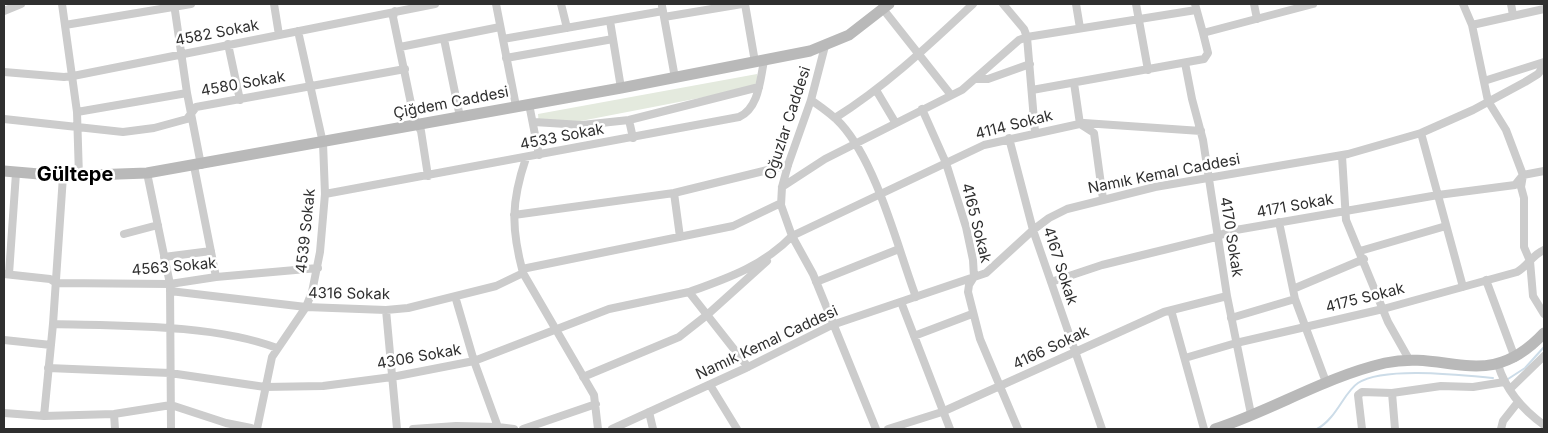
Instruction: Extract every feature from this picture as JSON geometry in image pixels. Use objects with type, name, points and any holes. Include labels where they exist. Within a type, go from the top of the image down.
[{"type":"street","points":[[4,11],[21,4]]},
{"type":"street","points":[[62,4],[78,112],[79,177]]},
{"type":"street","points":[[65,25],[174,5],[190,4]]},
{"type":"street","points":[[274,4],[278,35]]},
{"type":"street","name":"4582 Sokak","points":[[4,72],[64,77],[73,76],[435,4]]},
{"type":"street","points":[[496,4],[516,106]]},
{"type":"street","points":[[561,4],[567,28]]},
{"type":"street","points":[[503,39],[663,11],[744,4],[760,61]]},
{"type":"street","points":[[835,118],[876,90],[920,54],[973,4]]},
{"type":"street","points":[[1004,4],[1024,29],[1027,36],[1035,132]]},
{"type":"street","points":[[1076,4],[1080,28]]},
{"type":"street","points":[[1136,4],[1148,70]]},
{"type":"street","points":[[1254,4],[1257,19]]},
{"type":"street","points":[[1203,34],[1310,4]]},
{"type":"street","points":[[1463,4],[1472,25],[1488,101],[1506,130],[1523,174],[1521,187],[1524,198],[1524,248],[1530,261],[1534,296],[1544,314]]},
{"type":"street","points":[[1511,4],[1513,15]]},
{"type":"street","points":[[174,5],[216,277]]},
{"type":"street","points":[[886,6],[951,95]]},
{"type":"street","name":"Çiğdem Caddesi","points":[[4,171],[79,177],[147,173],[621,88],[826,46],[860,28],[886,6]]},
{"type":"street","points":[[782,187],[825,159],[951,95],[975,79],[1019,40],[1027,36],[1138,19],[1195,7],[1208,56],[1204,59],[1032,90]]},
{"type":"street","points":[[1472,25],[1544,9]]},
{"type":"street","points":[[663,11],[674,78]]},
{"type":"street","points":[[395,12],[394,17],[414,118],[418,124],[428,176]]},
{"type":"street","points":[[610,20],[621,88]]},
{"type":"street","points":[[400,47],[500,27]]},
{"type":"street","name":"4539 Sokak","points":[[256,429],[272,357],[306,308],[318,268],[325,194],[322,143],[298,31]]},
{"type":"street","points":[[444,39],[460,117]]},
{"type":"street","points":[[506,58],[613,39]]},
{"type":"street","points":[[228,44],[240,100]]},
{"type":"street","name":"Oğuzlar Caddesi","points":[[826,46],[811,100],[788,165],[782,187],[781,203],[792,236],[816,282],[876,429]]},
{"type":"street","name":"4533 Sokak","points":[[325,194],[739,117],[745,114],[753,105],[759,87],[760,61]]},
{"type":"street","points":[[1484,81],[1544,62]]},
{"type":"street","name":"4170 Sokak","points":[[1185,63],[1201,131],[1216,237],[1251,414]]},
{"type":"street","points":[[975,79],[988,79],[1030,64]]},
{"type":"street","name":"Namık Kemal Caddesi","points":[[612,429],[710,385],[832,325],[986,273],[1034,230],[1058,212],[1155,187],[1342,156],[1421,133],[1488,101],[1538,74],[1544,66]]},
{"type":"street","name":"4580 Sokak","points":[[4,119],[78,126],[88,130],[123,132],[154,128],[187,119],[196,107],[405,68]]},
{"type":"street","points":[[1074,83],[1080,124],[1094,133],[1103,199]]},
{"type":"street","points":[[534,122],[582,125],[629,120],[759,87]]},
{"type":"street","points":[[876,90],[895,122]]},
{"type":"street","points":[[78,112],[187,93]]},
{"type":"street","points":[[811,100],[835,118],[855,144],[879,194],[916,297]]},
{"type":"street","points":[[529,104],[539,155]]},
{"type":"street","name":"4165 Sokak","points":[[922,110],[946,163],[966,227],[973,260],[974,277],[969,285],[968,292],[972,314],[999,387],[1018,429]]},
{"type":"street","points":[[629,120],[633,138]]},
{"type":"street","name":"4114 Sokak","points":[[775,253],[792,236],[984,145],[1035,132],[1080,124],[1104,123],[1201,131]]},
{"type":"street","points":[[1421,133],[1463,286]]},
{"type":"street","name":"4167 Sokak","points":[[1009,138],[1034,230],[1102,429]]},
{"type":"street","points":[[1342,156],[1346,220],[1383,309],[1410,361]]},
{"type":"street","points":[[526,158],[516,186],[514,214],[522,271],[594,395],[598,429]]},
{"type":"street","points":[[514,214],[674,193],[788,165]]},
{"type":"street","name":"4171 Sokak","points":[[1051,282],[1102,265],[1216,237],[1230,231],[1346,210],[1514,184],[1523,174],[1544,171]]},
{"type":"street","points":[[6,274],[16,173]]},
{"type":"street","points":[[147,173],[170,288],[171,429]]},
{"type":"street","points":[[44,416],[53,324],[63,176]]},
{"type":"street","points":[[674,193],[680,236]]},
{"type":"street","name":"4316 Sokak","points":[[170,288],[306,308],[386,310],[408,308],[496,286],[522,271],[733,226],[781,203]]},
{"type":"street","points":[[1279,222],[1295,299],[1307,326],[1326,382]]},
{"type":"street","points":[[124,234],[158,226]]},
{"type":"street","points":[[1293,289],[1362,255],[1446,226]]},
{"type":"street","points":[[816,282],[899,249]]},
{"type":"street","name":"4175 Sokak","points":[[1185,358],[1236,343],[1383,309],[1517,272],[1524,268],[1535,254],[1544,250]]},
{"type":"street","points":[[164,257],[211,251]]},
{"type":"street","points":[[583,377],[679,337],[707,315],[775,253]]},
{"type":"street","name":"4306 Sokak","points":[[48,368],[170,373],[265,387],[322,386],[392,377],[474,361],[609,309],[690,292],[732,276],[775,253]]},
{"type":"street","name":"4563 Sokak","points":[[6,274],[50,279],[56,283],[170,288],[216,277],[318,268]]},
{"type":"street","points":[[1486,280],[1515,358]]},
{"type":"street","points":[[690,292],[748,367]]},
{"type":"street","points":[[455,296],[474,361],[498,427]]},
{"type":"street","name":"4166 Sokak","points":[[888,429],[942,412],[1074,351],[1171,310],[1227,296]]},
{"type":"street","points":[[1231,318],[1295,299]]},
{"type":"street","points":[[902,302],[950,429]]},
{"type":"street","points":[[386,310],[397,429]]},
{"type":"street","points":[[1171,310],[1204,429]]},
{"type":"street","points":[[914,336],[972,314]]},
{"type":"street","points":[[53,324],[171,328],[246,339],[277,348]]},
{"type":"street","points":[[1215,429],[1326,382],[1384,363],[1410,361],[1457,366],[1498,365],[1515,358],[1544,333]]},
{"type":"street","points":[[4,340],[51,345]]},
{"type":"street","points":[[1510,389],[1544,356]]},
{"type":"street","points":[[1498,365],[1504,382],[1518,402],[1544,425]]},
{"type":"street","points":[[1362,429],[1358,395],[1367,391],[1392,393],[1441,386],[1473,387],[1504,382]]},
{"type":"street","points":[[710,385],[737,429]]},
{"type":"street","points":[[1392,393],[1394,429]]},
{"type":"street","points":[[1500,429],[1503,421],[1518,402]]},
{"type":"street","points":[[4,413],[44,416],[114,414],[170,404],[226,423],[256,429]]},
{"type":"street","points":[[523,429],[596,404]]},
{"type":"street","points":[[649,412],[653,429]]},
{"type":"street","points":[[114,414],[115,429]]},
{"type":"street","points":[[413,429],[456,426],[514,429]]},
{"type":"street","points":[[228,429],[256,429]]},
{"type":"shaded area","points":[[757,74],[758,81],[753,87],[741,90],[560,125],[539,126],[538,114]]},
{"type":"waterway","points":[[1508,379],[1525,368],[1544,347]]},
{"type":"waterway","points":[[1317,429],[1330,418],[1353,387],[1370,378],[1404,373],[1493,378]]},
{"type":"district","name":"Gültepe","points":[[75,175]]}]
